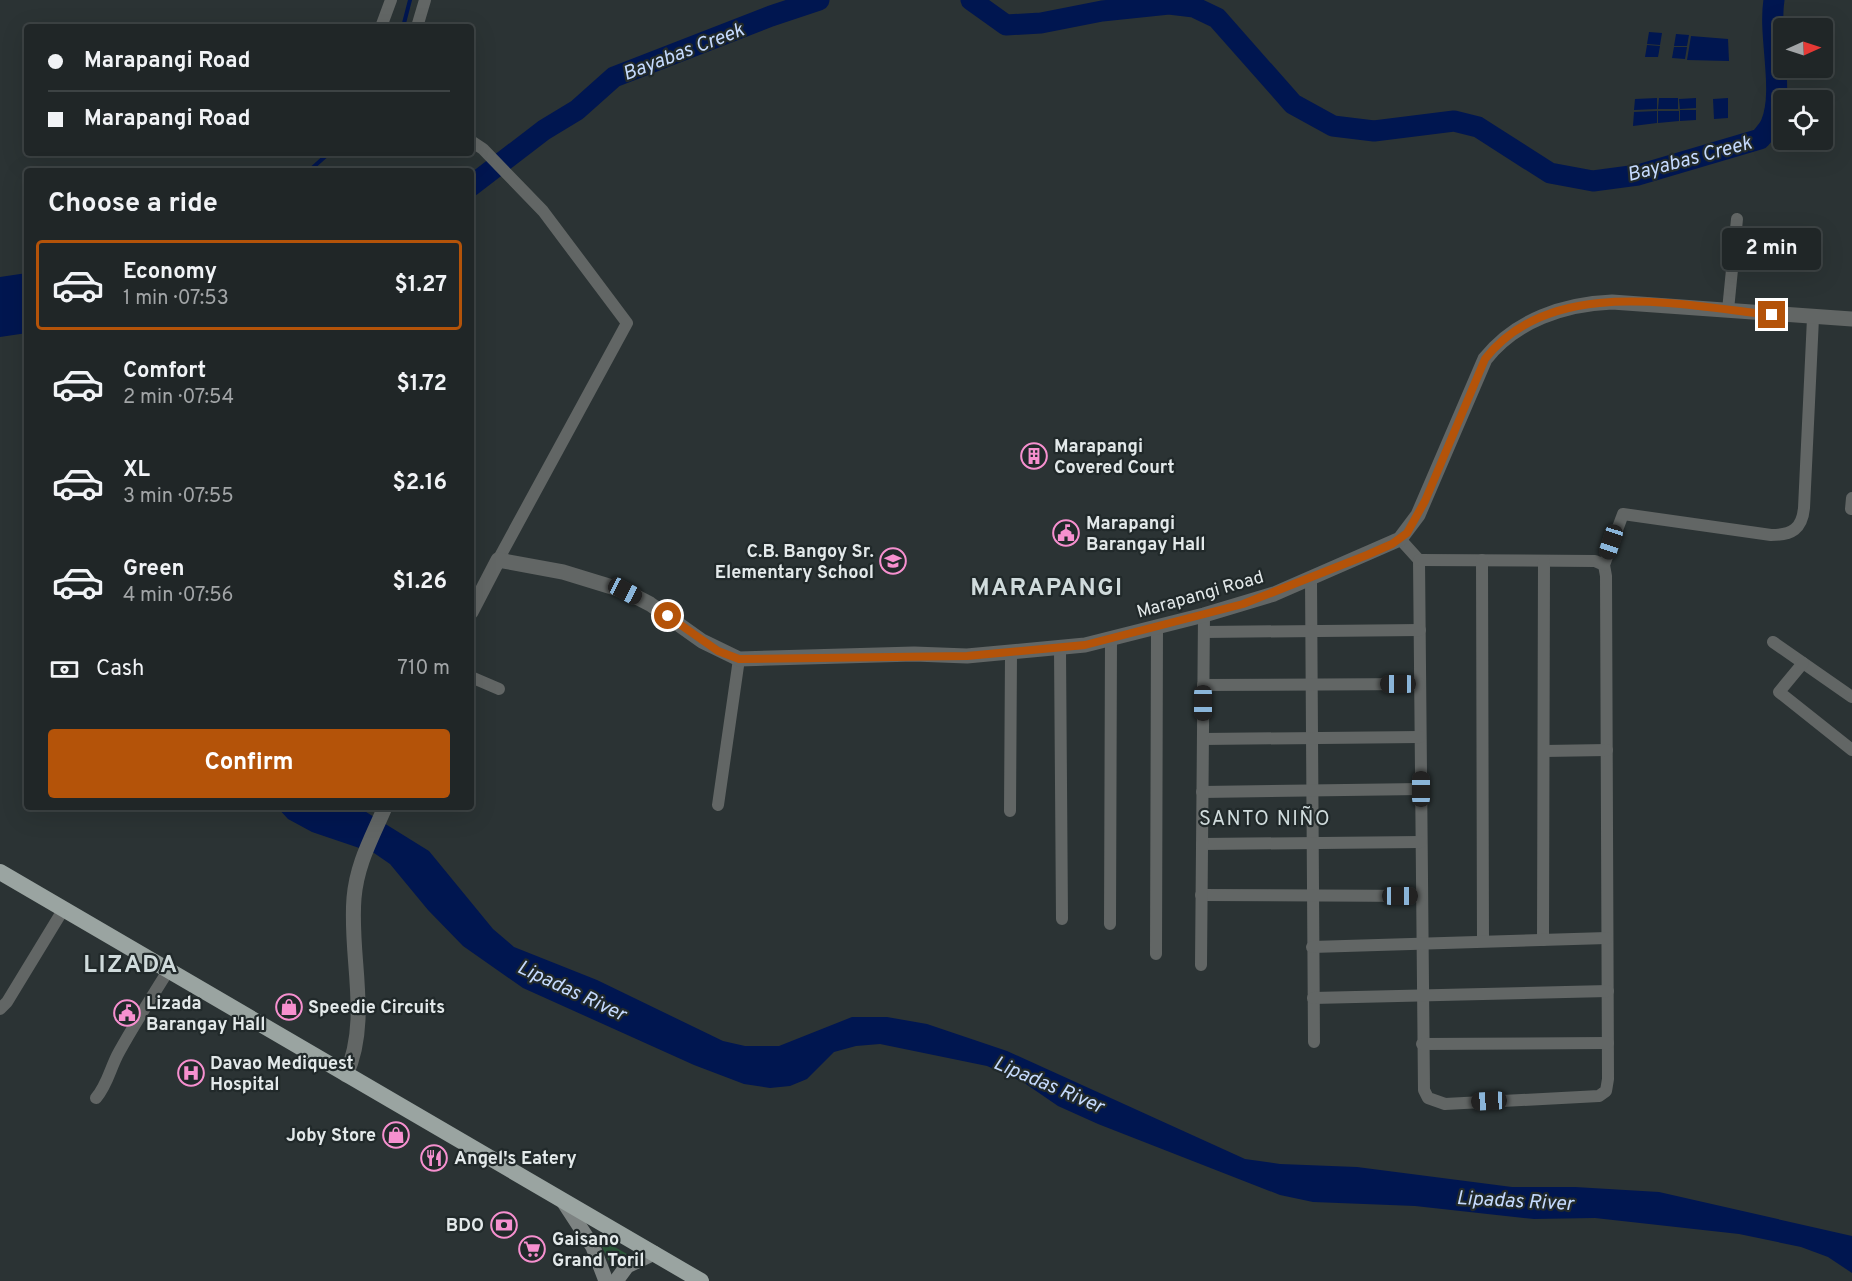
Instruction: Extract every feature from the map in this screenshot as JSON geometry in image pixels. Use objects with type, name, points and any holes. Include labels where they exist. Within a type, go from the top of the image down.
[{"type":"highway","points":[[0,872],[701,1281]]},
{"type":"main road","points":[[563,1201],[592,1247],[606,1281]]},
{"type":"main road","points":[[616,1281],[627,1266],[654,1253]]},
{"type":"street","points":[[382,24],[391,0]]},
{"type":"street","points":[[418,24],[425,0]]},
{"type":"street","points":[[474,143],[483,148],[518,184],[558,230],[627,323],[474,606]]},
{"type":"street","points":[[1728,310],[1737,219]]},
{"type":"street","name":"Marapangi Road","points":[[498,560],[563,572],[625,591],[650,604],[702,641],[739,659],[1011,654],[1060,649],[1204,615],[1274,594],[1400,539],[1418,515],[1485,359],[1497,344],[1512,332],[1559,310],[1589,303],[1637,302],[1813,318],[1852,319]]},
{"type":"street","points":[[1400,539],[1419,560],[1424,1090],[1428,1098],[1445,1104],[1599,1096],[1606,1091],[1608,1085],[1606,576],[1604,565],[1623,514],[1772,535],[1781,535],[1798,528],[1803,521],[1804,508],[1813,318]]},
{"type":"street","points":[[1419,560],[1595,561],[1604,565]]},
{"type":"street","points":[[1482,561],[1483,941]]},
{"type":"street","points":[[1543,940],[1544,561]]},
{"type":"street","points":[[1311,579],[1314,1042]]},
{"type":"street","points":[[1201,965],[1204,615]]},
{"type":"street","points":[[1156,627],[1156,954]]},
{"type":"street","points":[[1204,632],[1420,630]]},
{"type":"street","points":[[1110,924],[1111,638]]},
{"type":"street","points":[[1773,642],[1852,697]]},
{"type":"street","points":[[1060,649],[1062,919]]},
{"type":"street","points":[[1010,811],[1011,654]]},
{"type":"street","points":[[718,805],[739,659]]},
{"type":"street","points":[[1803,663],[1779,692],[1852,750]]},
{"type":"street","points":[[474,678],[499,689]]},
{"type":"street","points":[[1203,684],[1420,684]]},
{"type":"street","points":[[1203,739],[1420,737]]},
{"type":"street","points":[[1544,751],[1607,750]]},
{"type":"street","points":[[1202,792],[1421,789]]},
{"type":"street","points":[[346,1075],[358,1044],[354,900],[363,854],[384,810]]},
{"type":"street","points":[[1202,844],[1421,842]]},
{"type":"street","points":[[1201,895],[1421,896]]},
{"type":"street","points":[[0,1009],[8,1002],[63,910]]},
{"type":"street","points":[[1312,947],[1607,938]]},
{"type":"street","points":[[96,1098],[107,1083],[123,1045],[168,971]]},
{"type":"street","points":[[1313,998],[1608,991]]},
{"type":"street","points":[[1422,1044],[1608,1044]]},
{"type":"green space","points":[[597,1237],[627,1254],[613,1269]]},
{"type":"water","points":[[1649,32],[1662,33],[1660,45],[1647,44]]},
{"type":"water","points":[[1676,34],[1689,35],[1687,46],[1674,46]]},
{"type":"water","points":[[1691,36],[1728,39],[1729,61],[1687,60]]},
{"type":"water","points":[[1647,45],[1660,46],[1658,57],[1645,57]]},
{"type":"water","points":[[1674,47],[1687,47],[1685,59],[1672,58]]},
{"type":"water","points":[[1657,98],[1657,109],[1634,110],[1635,99]]},
{"type":"water","points":[[1659,98],[1678,98],[1678,109],[1658,109]]},
{"type":"water","points":[[1696,98],[1696,108],[1680,109],[1679,99]]},
{"type":"water","points":[[1728,98],[1728,118],[1714,119],[1713,99]]},
{"type":"water","points":[[1680,110],[1696,110],[1696,120],[1680,121]]},
{"type":"water","points":[[1657,111],[1657,123],[1633,126],[1634,112]]},
{"type":"water","points":[[1658,111],[1679,111],[1679,121],[1658,123]]},
{"type":"water","points":[[24,273],[24,333],[0,337],[0,277]]},
{"type":"water","name":"Lipadas River","points":[[280,810],[363,810],[429,851],[493,929],[514,947],[597,980],[723,1041],[745,1046],[779,1046],[852,1017],[887,1017],[927,1024],[1007,1051],[1245,1159],[1280,1164],[1357,1167],[1512,1187],[1575,1187],[1659,1192],[1852,1236],[1852,1273],[1828,1257],[1801,1247],[1739,1234],[1595,1218],[1534,1219],[1415,1206],[1313,1202],[1280,1195],[1098,1124],[1058,1106],[1023,1082],[987,1066],[880,1044],[856,1046],[834,1052],[807,1079],[790,1086],[770,1088],[744,1084],[694,1065],[523,988],[463,946],[428,910],[390,864],[374,853],[312,832],[288,819]]},
{"type":"waterway","points":[[404,24],[410,0]]},
{"type":"waterway","name":"Bayabas Creek","points":[[797,6],[802,0]]},
{"type":"waterway","name":"Bayabas Creek","points":[[474,184],[544,130],[577,110],[614,77],[771,16],[819,0]]},
{"type":"waterway","name":"Bayabas Creek","points":[[971,0],[1006,25],[1041,23],[1102,11],[1169,4],[1194,7],[1217,18],[1293,104],[1333,126],[1374,131],[1454,121],[1478,127],[1550,173],[1593,181],[1638,175],[1760,139],[1771,124],[1777,96],[1773,30],[1774,0]]},
{"type":"waterway","points":[[312,168],[326,156]]},
{"type":"place","name":"Marapangi Covered Court","points":[[1034,456]]},
{"type":"place","name":"Marapangi Barangay Hall","points":[[1066,533]]},
{"type":"place","name":"C.B. Bangoy Sr. Elementary School","points":[[893,561]]},
{"type":"place","name":"Speedie Circuits","points":[[289,1007]]},
{"type":"place","name":"Lizada Barangay Hall","points":[[127,1013]]},
{"type":"place","name":"Davao Mediquest Hospital","points":[[191,1073]]},
{"type":"place","name":"Joby Store","points":[[396,1135]]},
{"type":"place","name":"Angel's Eatery","points":[[434,1158]]},
{"type":"place","name":"BDO","points":[[504,1225]]},
{"type":"place","name":"Gaisano Grand Toril","points":[[532,1249]]},
{"type":"district","name":"MARAPANGI","points":[[1047,587]]},
{"type":"district","name":"SANTO NIÑO","points":[[1265,818]]},
{"type":"district","name":"LIZADA","points":[[131,964]]},
{"type":"route","points":[[668,616],[718,651],[739,659],[749,660],[914,654],[967,656],[1044,651],[1085,645],[1204,615],[1274,594],[1392,544],[1407,533],[1418,515],[1485,359],[1497,344],[1512,332],[1559,310],[1589,303],[1637,302],[1772,315]]}]
